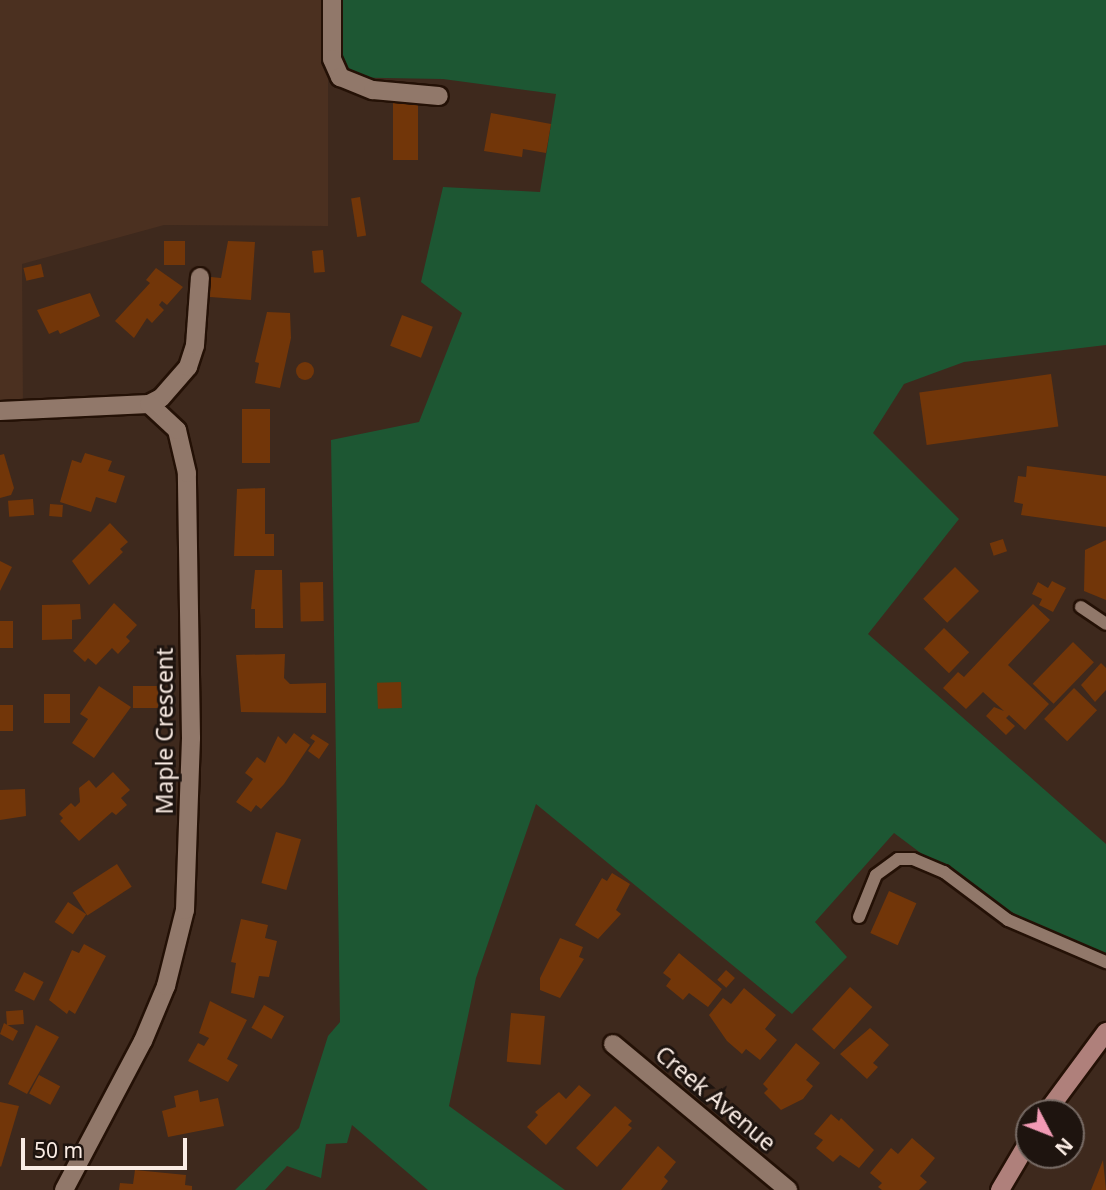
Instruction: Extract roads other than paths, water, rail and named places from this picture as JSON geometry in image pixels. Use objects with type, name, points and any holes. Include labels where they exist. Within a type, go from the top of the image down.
[{"type":"street","points":[[331,0],[332,59],[340,77],[373,90],[439,96]]},
{"type":"street","points":[[0,411],[149,404],[171,389],[188,367],[195,345],[200,277]]},
{"type":"street","name":"Maple Crescent","points":[[64,1190],[144,1041],[166,986],[186,910],[191,738],[187,473],[177,430],[149,404]]},
{"type":"street","points":[[1056,1099],[1106,1032]]},
{"type":"street","name":"Creek Avenue","points":[[613,1044],[788,1190]]},
{"type":"street","points":[[1000,1190],[1015,1165]]},
{"type":"lane","points":[[1081,607],[1106,624]]},
{"type":"lane","points":[[859,917],[876,875],[898,859],[913,859],[944,872],[1008,920],[1106,962]]}]
